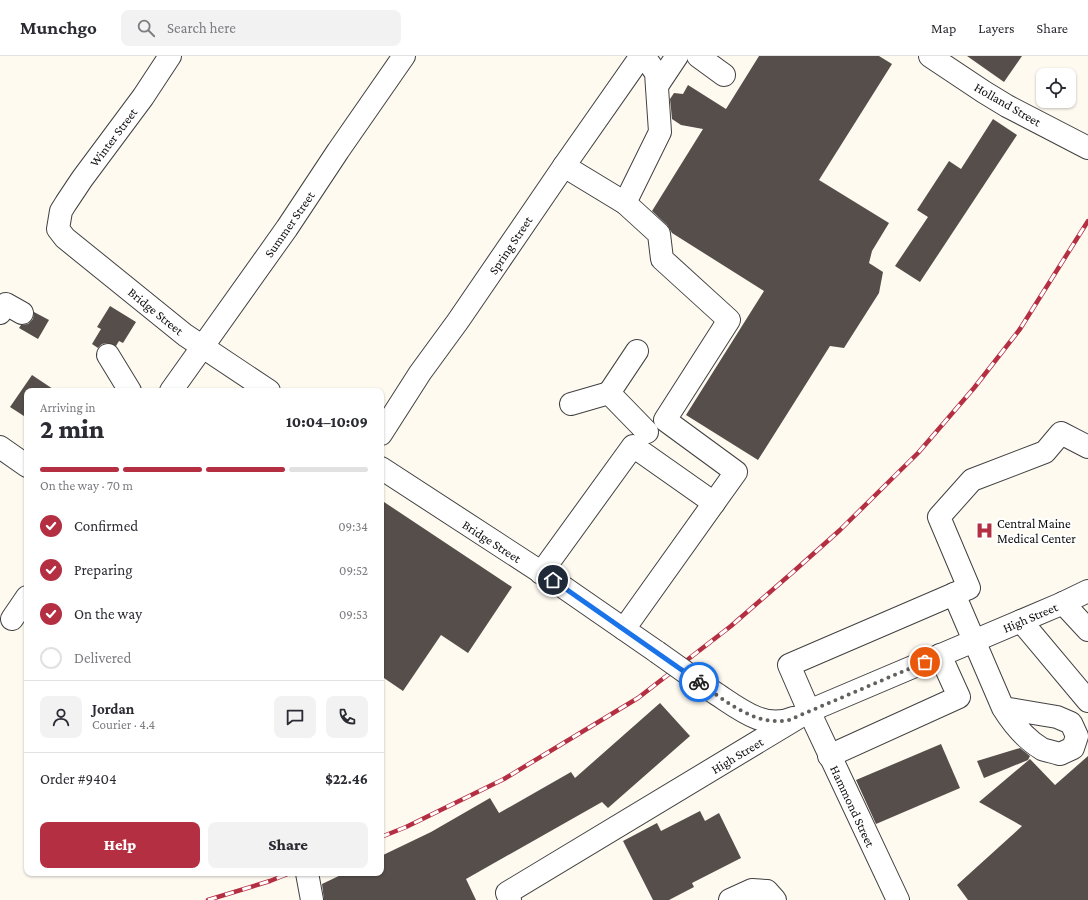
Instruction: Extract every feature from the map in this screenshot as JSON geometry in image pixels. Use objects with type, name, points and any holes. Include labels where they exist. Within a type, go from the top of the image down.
[{"type":"street","name":"Winter Street","points":[[59,220],[63,207],[143,97],[170,56]]},
{"type":"street","name":"Summer Street","points":[[173,388],[287,228],[404,56]]},
{"type":"street","name":"Spring Street","points":[[384,429],[420,373],[458,321],[641,56]]},
{"type":"street","points":[[625,203],[660,132],[656,72],[644,56]]},
{"type":"street","points":[[657,86],[677,56]]},
{"type":"street","points":[[698,56],[724,75]]},
{"type":"street","name":"Holland Street","points":[[930,56],[1008,106],[1088,148]]},
{"type":"street","points":[[541,573],[648,433],[729,320],[662,258],[658,234],[625,203],[564,166]]},
{"type":"street","name":"Bridge Street","points":[[59,220],[58,229],[65,238],[185,335],[264,388]]},
{"type":"street","points":[[0,313],[6,304],[22,313]]},
{"type":"street","points":[[571,404],[609,393],[637,351]]},
{"type":"street","points":[[108,355],[128,388]]},
{"type":"street","points":[[609,393],[714,504]]},
{"type":"street","points":[[624,629],[736,472],[648,433]]},
{"type":"street","points":[[1003,708],[1056,717],[1071,723],[1083,732],[1073,748],[1060,754],[1042,749],[1013,724],[1003,708],[954,594],[969,588],[939,517],[972,480],[1045,452],[1061,434],[1088,447]]},
{"type":"street","points":[[0,447],[24,464]]},
{"type":"street","name":"Bridge Street","points":[[384,470],[541,573],[748,715],[769,722],[789,720],[809,711]]},
{"type":"street","name":"High Street","points":[[509,897],[809,711],[1064,603],[1088,591]]},
{"type":"street","name":"Hammond Street","points":[[898,900],[829,756],[789,665],[954,594]]},
{"type":"street","points":[[12,620],[24,602]]},
{"type":"street","points":[[1064,603],[1087,628]]},
{"type":"street","points":[[1021,621],[1088,701]]},
{"type":"street","points":[[829,756],[959,697],[940,655]]},
{"type":"street","points":[[307,876],[312,900]]},
{"type":"street","points":[[730,900],[752,890],[769,895]]},
{"type":"building","points":[[759,56],[879,56],[892,64],[819,180],[889,223],[872,251],[869,263],[883,272],[879,293],[844,348],[830,346],[758,460],[686,415],[764,291],[672,233],[667,225],[652,211],[703,129],[681,125],[672,119],[670,99],[674,93],[683,94],[688,85],[726,109]]},
{"type":"building","points":[[967,56],[1022,56],[1004,82]]},
{"type":"building","points":[[993,119],[1017,135],[920,282],[895,266],[928,217],[917,210],[949,161],[961,169]]},
{"type":"building","points":[[110,306],[136,322],[123,343],[119,341],[116,346],[107,343],[102,344],[98,348],[92,344],[101,329],[97,327]]},
{"type":"building","points":[[34,312],[49,320],[38,339],[19,328],[21,325],[28,324],[33,319]]},
{"type":"building","points":[[32,375],[52,388],[24,388],[24,416],[10,407]]},
{"type":"building","points":[[384,502],[512,587],[468,653],[441,635],[403,691],[384,678]]},
{"type":"building","points":[[660,703],[690,736],[608,808],[602,802],[466,879],[476,900],[324,900],[322,884],[339,876],[384,876],[384,855],[431,832],[490,798],[499,813],[571,772],[575,778]]},
{"type":"building","points":[[941,744],[960,788],[876,824],[856,780]]},
{"type":"building","points":[[1020,748],[1030,756],[1028,760],[984,778],[977,761]]},
{"type":"building","points":[[1088,756],[1088,900],[968,900],[957,885],[1022,826],[979,802],[1030,759],[1055,785]]},
{"type":"building","points":[[700,811],[705,821],[719,813],[741,858],[692,883],[694,887],[669,900],[653,900],[623,841],[657,823],[661,831]]},
{"type":"railway","points":[[384,836],[406,827],[504,779],[638,698],[731,626],[793,572],[840,530],[918,453],[974,388],[1020,329],[1088,221]]},
{"type":"railway","points":[[208,900],[282,876]]},
{"type":"way so far","points":[[699,682],[748,715],[769,722],[782,721],[789,720],[925,662]]},
{"type":"place","name":"Central Maine Medical Center","points":[[984,530]]},
{"type":"route","points":[[553,580],[699,682]]}]
